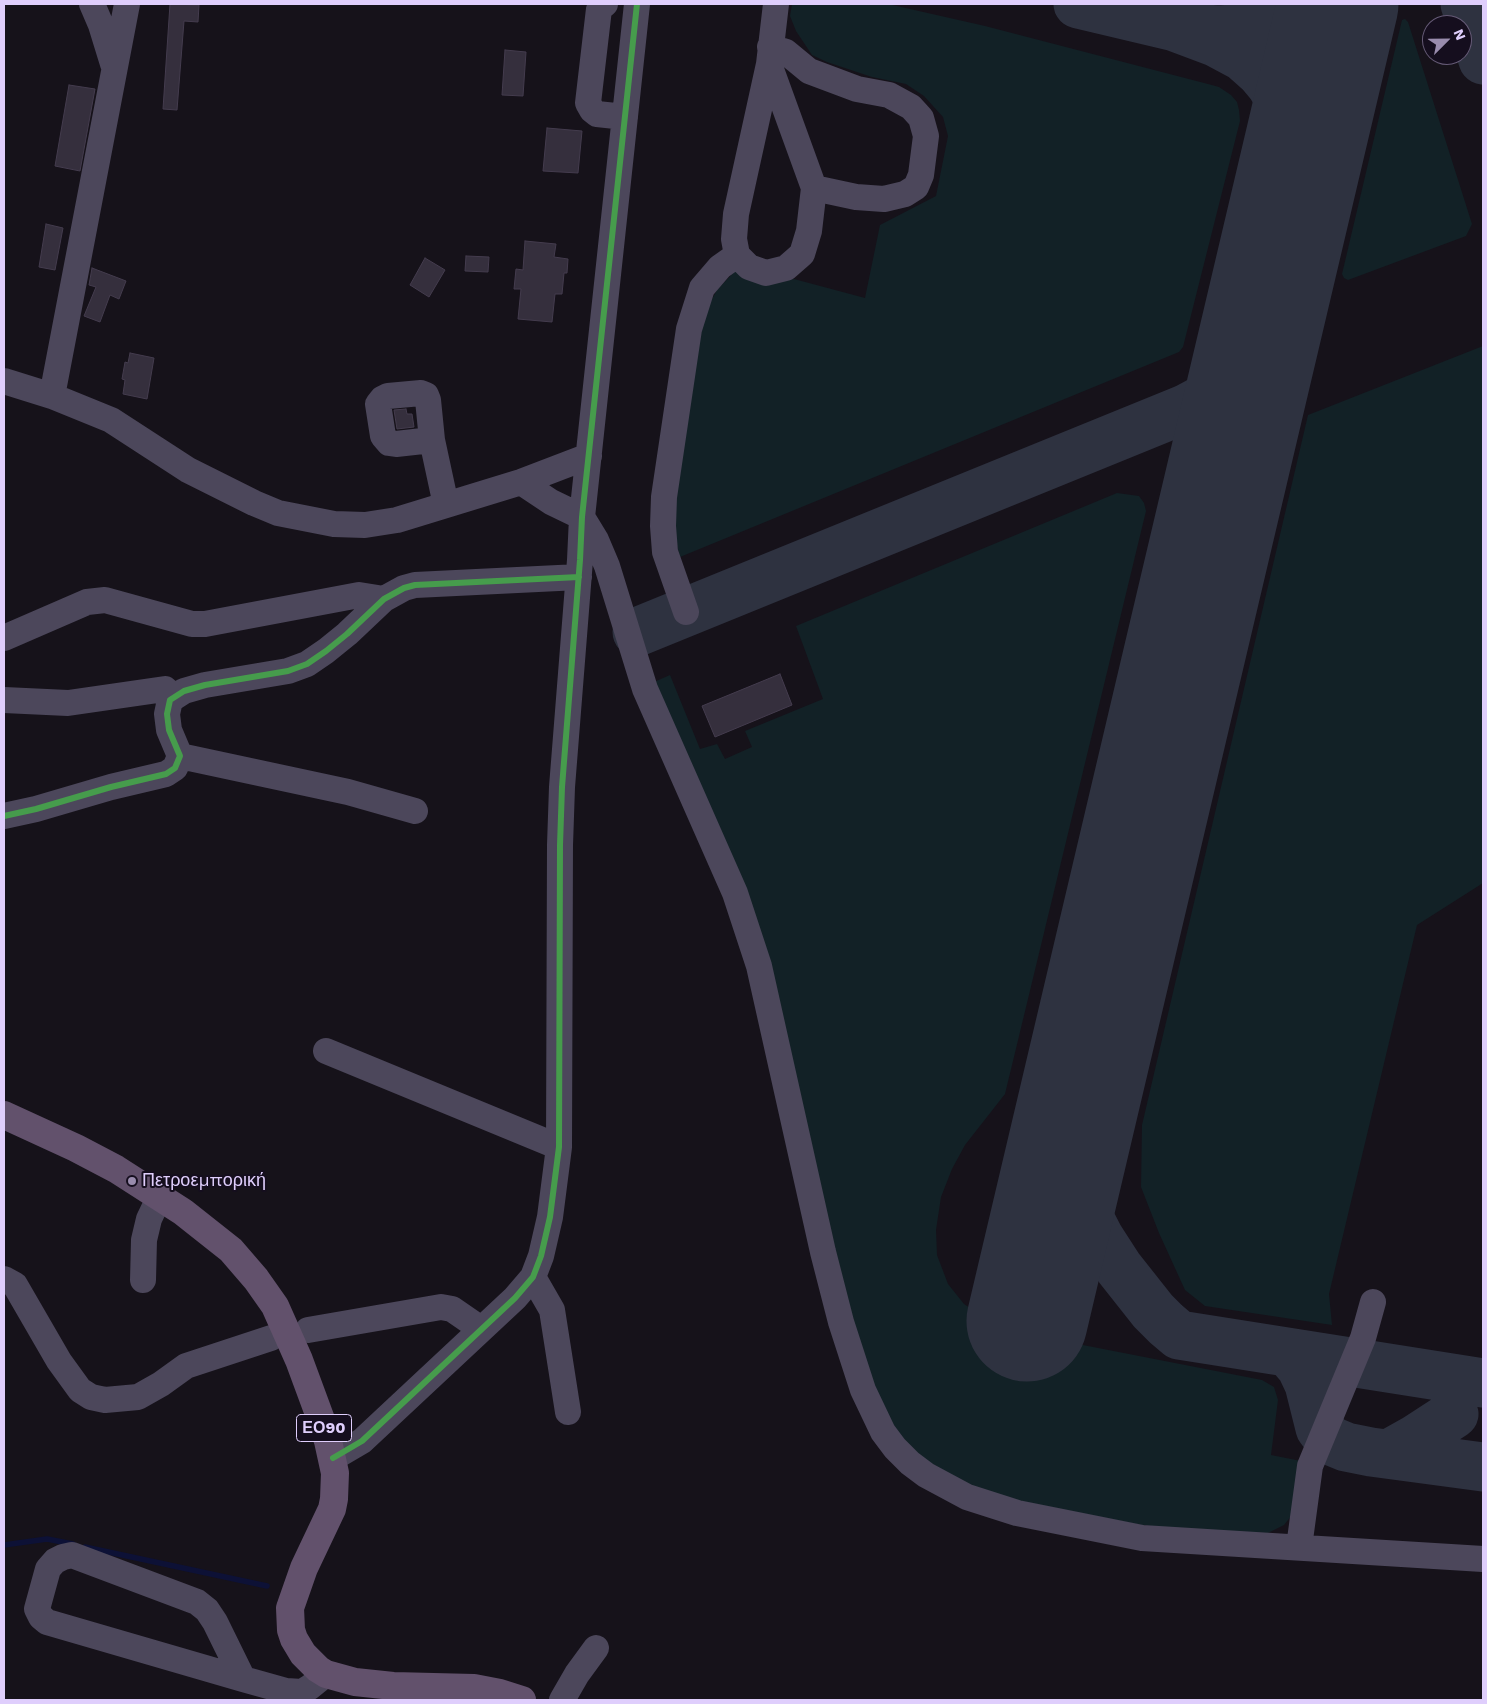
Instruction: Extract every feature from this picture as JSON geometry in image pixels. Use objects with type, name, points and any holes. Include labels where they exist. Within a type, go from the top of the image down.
[{"type":"main road","name":"ΕΟ90","points":[[4,1115],[76,1148],[160,1196],[219,1240],[242,1262],[268,1294],[299,1360],[326,1433],[336,1483],[332,1509],[304,1568],[290,1608],[291,1630],[298,1646],[311,1663],[326,1674],[340,1679],[368,1684],[474,1688],[500,1692],[522,1700]]},
{"type":"street","points":[[92,4],[101,25],[114,70]]},
{"type":"street","points":[[52,396],[127,4]]},
{"type":"street","points":[[605,4],[599,10],[588,103],[597,114],[625,117]]},
{"type":"street","points":[[332,1458],[362,1441],[515,1298],[533,1277],[541,1256],[550,1218],[558,1147],[562,797],[582,518],[637,4]]},
{"type":"street","points":[[770,56],[814,188],[809,231],[802,254],[786,268],[766,273],[749,267],[737,255],[734,239],[736,214],[770,56],[776,4]]},
{"type":"street","points":[[770,56],[786,52],[809,71],[858,89],[889,95],[911,107],[921,118],[926,136],[921,175],[916,187],[905,194],[884,198],[856,197],[814,188]]},
{"type":"street","points":[[686,612],[666,552],[663,526],[664,497],[689,329],[696,304],[702,288],[720,267],[737,255]]},
{"type":"street","points":[[4,381],[52,396],[111,420],[188,470],[228,491],[278,513],[334,524],[365,525],[397,520],[521,482],[589,456]]},
{"type":"street","points":[[432,440],[446,505]]},
{"type":"street","points":[[521,482],[551,502],[582,518],[596,540],[608,566],[645,689],[735,893],[756,957],[841,1322],[863,1390],[883,1432],[895,1448],[910,1463],[968,1498],[1017,1513],[1142,1538],[1483,1559]]},
{"type":"street","points":[[4,816],[166,774],[175,768],[180,756],[169,730],[167,714],[170,700],[184,691],[205,685],[288,671],[307,664],[340,640],[384,599],[404,588],[415,585],[579,577]]},
{"type":"street","points":[[4,638],[88,602],[105,600],[192,624],[205,624],[359,595],[384,599]]},
{"type":"street","points":[[4,700],[68,703],[165,689],[174,697]]},
{"type":"street","points":[[180,756],[348,792],[415,812]]},
{"type":"street","points":[[326,1050],[558,1147]]},
{"type":"street","points":[[143,1280],[144,1240],[149,1219],[160,1196]]},
{"type":"street","points":[[533,1277],[552,1310],[568,1412]]},
{"type":"street","points":[[4,1279],[15,1285],[59,1361],[80,1390],[91,1397],[105,1400],[138,1397],[186,1366],[271,1338]]},
{"type":"street","points":[[1299,1547],[1310,1466],[1363,1338],[1373,1302]]},
{"type":"street","points":[[308,1330],[441,1307],[452,1309],[481,1329]]},
{"type":"street","points":[[243,1679],[216,1622],[198,1602],[72,1555],[63,1556],[48,1568],[37,1609],[40,1617],[47,1622],[243,1679],[286,1691],[302,1692],[326,1674]]},
{"type":"street","points":[[562,1700],[596,1648]]},
{"type":"shaded area","points":[[792,4],[888,4],[985,26],[1208,84],[1219,87],[1231,95],[1237,102],[1240,121],[1183,347],[1179,352],[680,557],[671,524],[699,323],[717,290],[737,269],[784,281],[794,279],[865,298],[880,225],[936,196],[948,136],[943,117],[924,96],[906,84],[872,77],[812,55],[796,31],[790,16]]},
{"type":"shaded area","points":[[1405,19],[1408,22],[1472,224],[1466,236],[1348,280],[1342,274],[1402,20]]},
{"type":"shaded area","points":[[1483,346],[1483,883],[1417,925],[1329,1294],[1332,1325],[1205,1306],[1185,1290],[1159,1233],[1141,1187],[1142,1125],[1308,415]]},
{"type":"shaded area","points":[[1117,493],[1139,496],[1144,503],[1146,511],[1005,1094],[965,1145],[952,1169],[941,1197],[936,1230],[937,1255],[948,1284],[964,1304],[985,1318],[1047,1338],[1262,1380],[1274,1387],[1278,1400],[1271,1455],[1301,1461],[1296,1510],[1284,1525],[1268,1533],[1189,1530],[1141,1525],[1033,1505],[979,1489],[942,1473],[913,1452],[894,1431],[862,1359],[811,1152],[654,682],[670,675],[700,749],[717,744],[725,759],[752,747],[745,731],[823,699],[796,626]]},
{"type":"building","points":[[170,4],[199,5],[198,22],[184,21],[177,110],[163,109]]},
{"type":"building","points":[[505,50],[526,52],[523,96],[502,95]]},
{"type":"building","points":[[69,85],[95,89],[80,171],[55,166]]},
{"type":"building","points":[[547,128],[582,131],[578,173],[543,171]]},
{"type":"building","points":[[46,224],[63,228],[55,270],[39,267]]},
{"type":"building","points":[[525,241],[556,244],[554,257],[568,259],[567,273],[564,273],[562,294],[555,294],[552,322],[518,319],[521,289],[514,289],[516,269],[523,270]]},
{"type":"building","points":[[466,256],[489,257],[488,272],[465,271]]},
{"type":"building","points":[[425,258],[445,270],[429,297],[410,285]]},
{"type":"building","points":[[92,268],[126,281],[119,299],[110,295],[100,322],[84,316],[96,287],[89,285]]},
{"type":"building","points":[[130,353],[154,358],[147,399],[123,394],[125,380],[122,379],[125,362],[128,363]]},
{"type":"building","points":[[406,409],[407,414],[412,414],[414,427],[397,429],[394,410]]},
{"type":"building","points":[[780,674],[792,705],[715,737],[702,706]]},
{"type":"waterway","points":[[4,1545],[47,1539],[73,1544]]},
{"type":"waterway","points":[[85,1547],[267,1586]]},
{"type":"taxiway","points":[[1078,4],[1175,27]]},
{"type":"taxiway","points":[[1296,182],[1287,121],[1279,99],[1271,85],[1243,57],[1215,42],[1175,27],[1219,30],[1248,28],[1269,21],[1297,4]]},
{"type":"taxiway","points":[[1465,4],[1483,60]]},
{"type":"taxiway","points":[[637,632],[1185,409],[1213,394],[1238,375],[1246,362],[1262,324]]},
{"type":"taxiway","points":[[1068,1148],[1073,1179],[1079,1198],[1099,1237],[1119,1268],[1153,1311],[1179,1335],[1483,1383]]},
{"type":"taxiway","points":[[1289,1353],[1301,1367],[1309,1384],[1320,1428],[1329,1440],[1346,1447],[1371,1452],[1483,1467]]},
{"type":"taxiway","points":[[1389,1454],[1454,1414]]},
{"type":"runway","points":[[1027,1321],[1338,4]]},
{"type":"cycle path","points":[[333,1458],[362,1441],[515,1298],[533,1277],[541,1256],[550,1217],[559,1147],[560,845],[562,787],[582,517],[637,4]]},
{"type":"cycle path","points":[[4,816],[166,774],[175,768],[180,756],[169,730],[167,714],[170,700],[184,691],[205,685],[288,671],[307,664],[347,634],[384,599],[404,588],[415,585],[579,577]]},
{"type":"place","name":"Πετροεμπορική","points":[[132,1181]]}]
